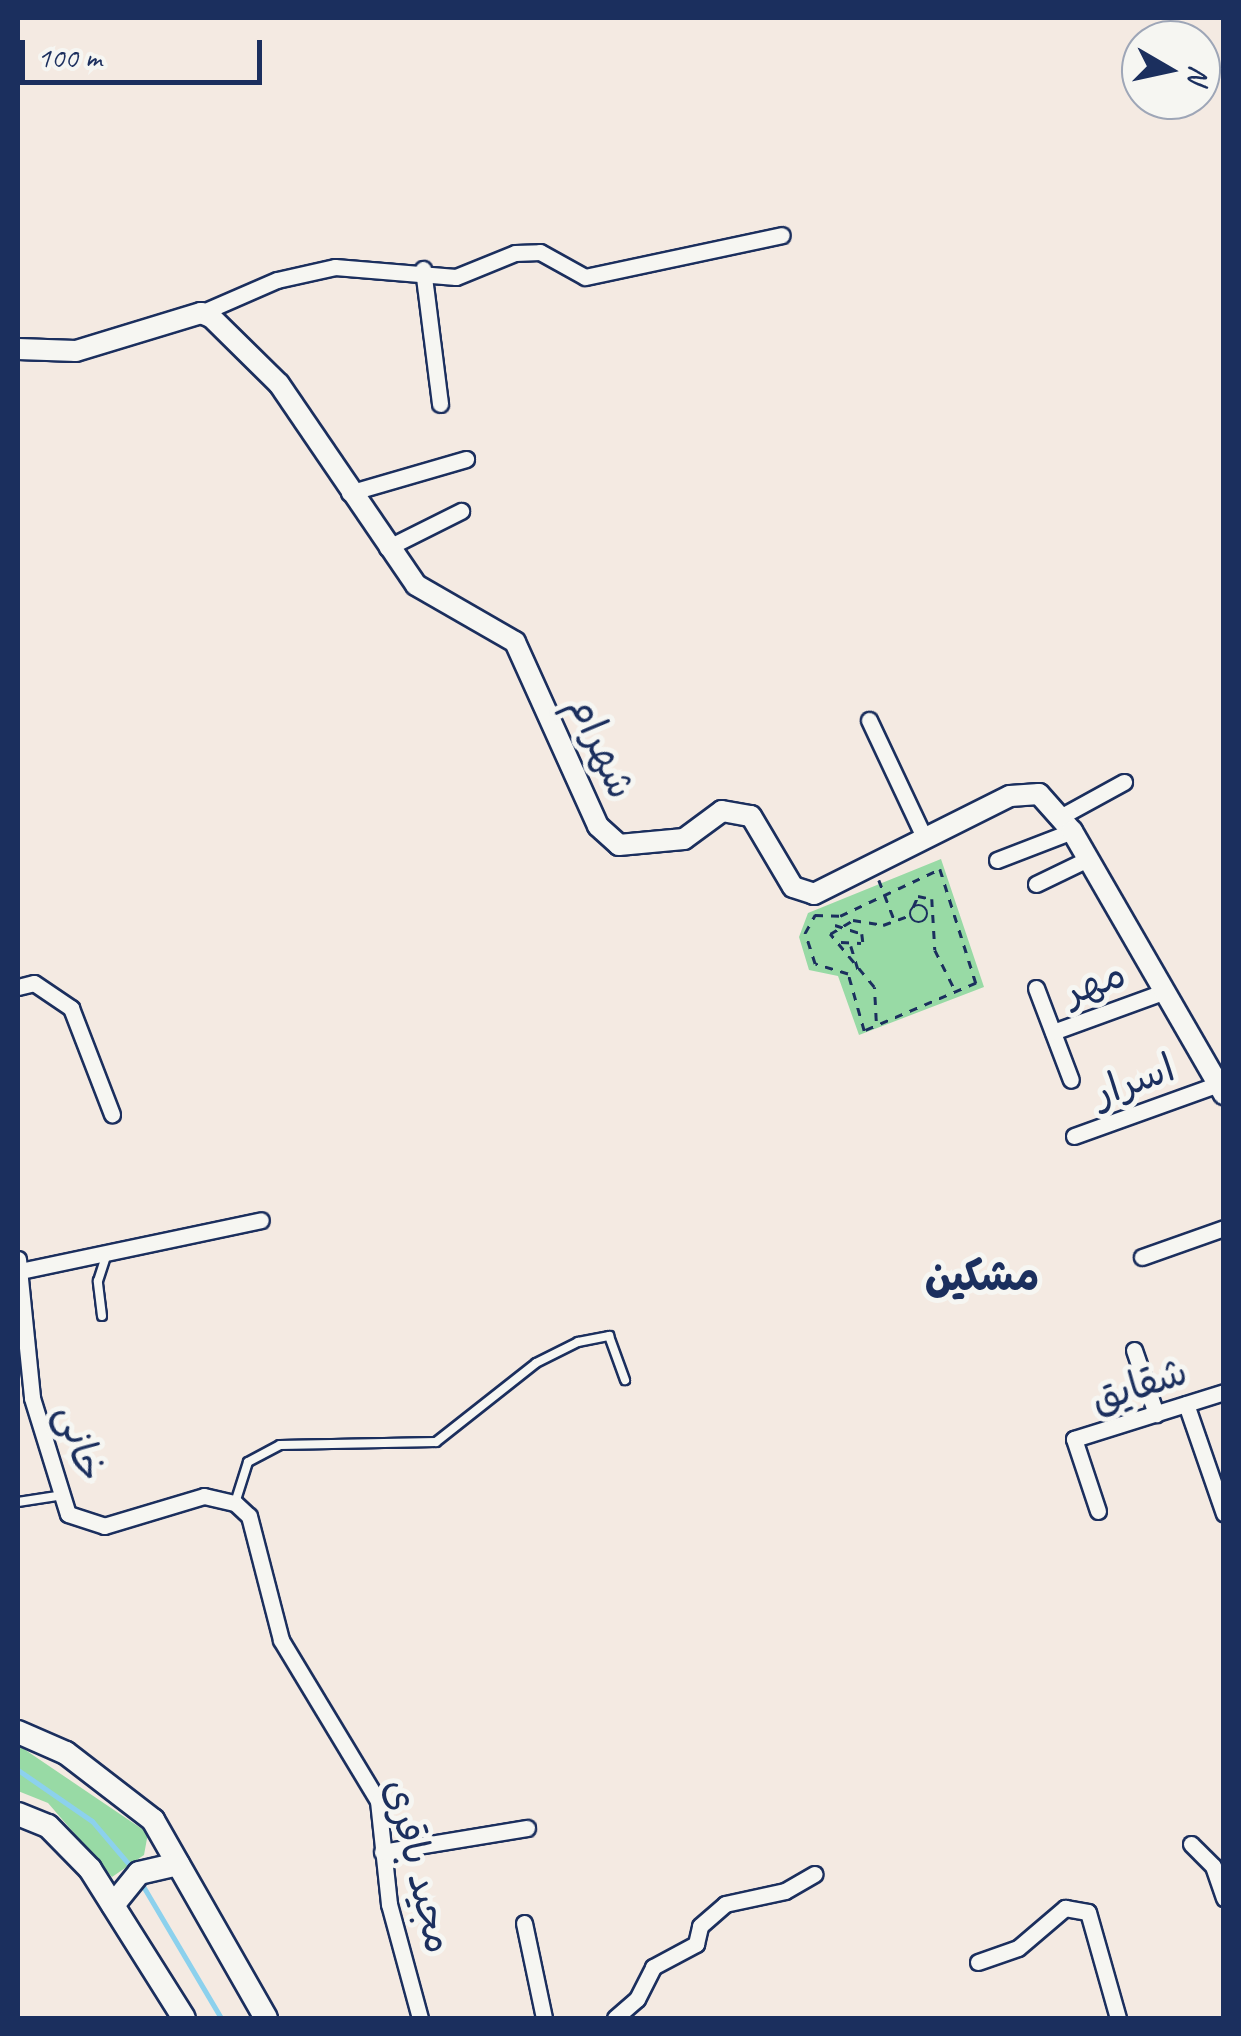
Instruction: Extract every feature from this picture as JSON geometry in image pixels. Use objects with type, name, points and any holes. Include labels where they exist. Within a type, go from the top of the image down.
[{"type":"main road","points":[[18,1732],[111,1782],[154,1820],[266,2018]]},
{"type":"main road","points":[[18,1814],[48,1826],[113,1905],[179,2015]]},
{"type":"main road","points":[[113,1905],[138,1873],[178,1864]]},
{"type":"street","points":[[18,349],[76,351],[200,313],[276,280],[335,267],[423,269],[456,277],[515,253],[540,252],[585,277],[782,235]]},
{"type":"street","points":[[423,269],[440,404]]},
{"type":"street","name":"شهرام","points":[[200,313],[280,384],[386,548],[416,584],[514,642],[598,826],[619,845],[684,838],[722,811],[750,816],[793,888],[814,894],[1026,789],[1039,794],[1066,824]]},
{"type":"street","points":[[349,493],[466,459]]},
{"type":"street","points":[[386,548],[462,511]]},
{"type":"street","points":[[869,720],[925,839]]},
{"type":"street","points":[[996,860],[1066,824],[1124,782]]},
{"type":"street","points":[[1066,824],[1160,993],[1221,1086]]},
{"type":"street","points":[[1036,884],[1088,859]]},
{"type":"street","points":[[18,988],[34,983],[71,1008],[112,1114]]},
{"type":"street","points":[[1036,988],[1071,1080]]},
{"type":"street","name":"مهر","points":[[1053,1032],[1160,993]]},
{"type":"street","name":"اسرار","points":[[1074,1136],[1221,1086]]},
{"type":"street","points":[[19,1265],[106,1256],[261,1220]]},
{"type":"street","points":[[1142,1257],[1223,1229]]},
{"type":"street","name":"خانی","points":[[19,1265],[32,1398],[68,1514],[104,1526],[204,1496],[235,1502]]},
{"type":"street","points":[[1134,1350],[1156,1414]]},
{"type":"street","name":"شقایق","points":[[1098,1511],[1074,1439],[1224,1392]]},
{"type":"street","points":[[1186,1404],[1223,1511]]},
{"type":"street","name":"مجید باقری","points":[[235,1502],[249,1516],[281,1640],[378,1801],[382,1852],[420,2018]]},
{"type":"street","points":[[382,1852],[527,1828]]},
{"type":"street","points":[[1192,1844],[1213,1866],[1224,1898]]},
{"type":"street","points":[[614,2018],[625,2014],[653,1968],[696,1944],[700,1926],[725,1904],[786,1891],[815,1874]]},
{"type":"street","points":[[978,1962],[1018,1948],[1065,1908],[1088,1912],[1118,2018]]},
{"type":"street","points":[[524,1923],[544,2018]]},
{"type":"lane","points":[[102,1316],[98,1281],[106,1256]]},
{"type":"lane","points":[[235,1502],[248,1462],[280,1445],[436,1442],[536,1363],[578,1342],[610,1336],[624,1380]]},
{"type":"lane","points":[[18,1502],[64,1495]]},
{"type":"path","points":[[872,865],[895,920]]},
{"type":"path","points":[[940,870],[976,983],[876,1022],[864,1031],[848,974],[815,964],[805,932],[816,915],[840,916],[884,892],[940,870]]},
{"type":"path","points":[[910,916],[918,896],[932,899],[935,950],[956,991]]},
{"type":"path","points":[[910,916],[918,923],[927,917],[924,906],[913,907]]},
{"type":"path","points":[[836,925],[910,916]]},
{"type":"path","points":[[836,925],[862,934],[863,942],[851,946],[839,941],[830,934],[836,925]]},
{"type":"path","points":[[839,941],[860,974],[874,987],[876,1022]]},
{"type":"path","points":[[851,946],[860,974]]},
{"type":"green space","points":[[941,859],[984,987],[859,1035],[838,976],[809,970],[799,937],[808,913]]},
{"type":"green space","points":[[18,1745],[148,1833],[144,1855],[112,1877],[48,1803],[18,1791]]},
{"type":"waterway","points":[[18,1770],[92,1821],[132,1868]]},
{"type":"waterway","points":[[140,1881],[221,2018]]},
{"type":"district","name":"مشکین","points":[[982,1277]]}]
